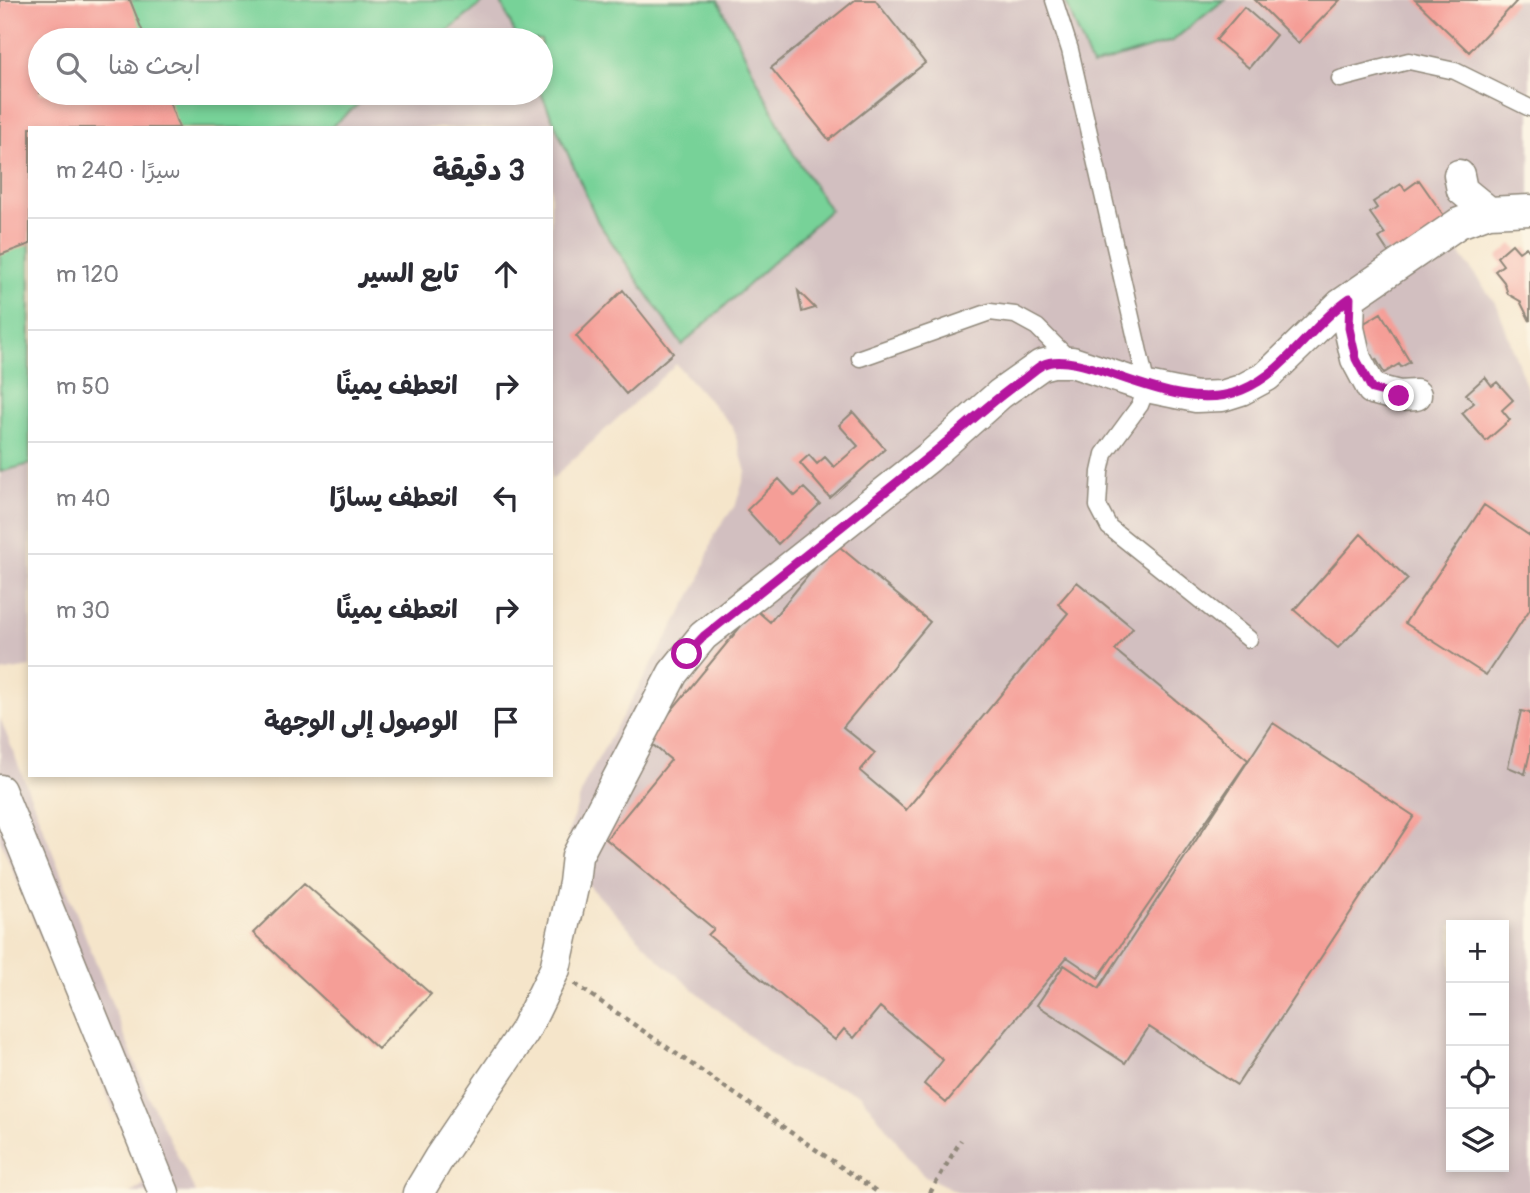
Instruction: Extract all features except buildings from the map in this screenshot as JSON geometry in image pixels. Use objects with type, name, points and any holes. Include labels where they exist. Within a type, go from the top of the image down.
[{"type":"street","points":[[1460,176],[1462,190],[1489,212]]},
{"type":"street","points":[[418,1193],[524,1032],[555,969],[574,883],[577,856],[673,673],[704,636],[928,457],[1000,394],[1041,365],[1072,362],[1147,387],[1196,397],[1222,396],[1241,390],[1267,376],[1350,298],[1459,223],[1489,212],[1530,210]]},
{"type":"street","points":[[1350,298],[1349,328],[1356,359],[1372,389],[1399,396],[1416,395]]},
{"type":"street","points":[[0,790],[164,1193]]},
{"type":"lane","points":[[1054,0],[1070,50],[1147,387],[1140,405],[1104,454],[1098,506],[1108,527],[1249,639]]},
{"type":"lane","points":[[1340,79],[1409,61],[1455,71],[1530,108]]},
{"type":"lane","points":[[860,358],[990,312],[1015,315],[1037,327],[1072,362]]},
{"type":"path","points":[[555,969],[879,1193]]},
{"type":"path","points":[[930,1193],[961,1140]]},
{"type":"shaded area","points":[[486,0],[500,0],[513,28],[452,28]]},
{"type":"shaded area","points":[[718,0],[1065,0],[1092,66],[1172,41],[1224,0],[1530,0],[1530,214],[1451,241],[1498,307],[1530,397],[1530,1193],[960,1193],[923,1175],[860,1094],[787,1068],[659,960],[582,878],[568,833],[585,782],[700,579],[714,535],[736,504],[746,472],[733,427],[676,364],[553,478],[553,126],[332,126],[358,105],[546,105],[598,222],[829,210],[793,153]]},
{"type":"shaded area","points":[[28,465],[28,667],[0,672],[0,472]]},
{"type":"shaded area","points":[[0,718],[148,1096],[196,1193],[131,1193],[145,1184],[0,840]]},
{"type":"green space","points":[[127,0],[486,0],[452,28],[136,28]]},
{"type":"green space","points":[[500,0],[718,0],[793,153],[830,210],[682,345],[598,222],[546,105],[553,105],[553,28],[513,28]]},
{"type":"green space","points":[[1065,0],[1224,0],[1172,41],[1092,66]]},
{"type":"green space","points":[[161,105],[358,105],[332,126],[168,126]]},
{"type":"green space","points":[[28,243],[28,465],[0,472],[0,250]]},
{"type":"route","points":[[687,654],[704,636],[928,457],[1000,394],[1041,365],[1072,362],[1168,393],[1196,397],[1222,396],[1241,390],[1267,376],[1350,298],[1349,328],[1356,359],[1372,389],[1399,396]]}]
